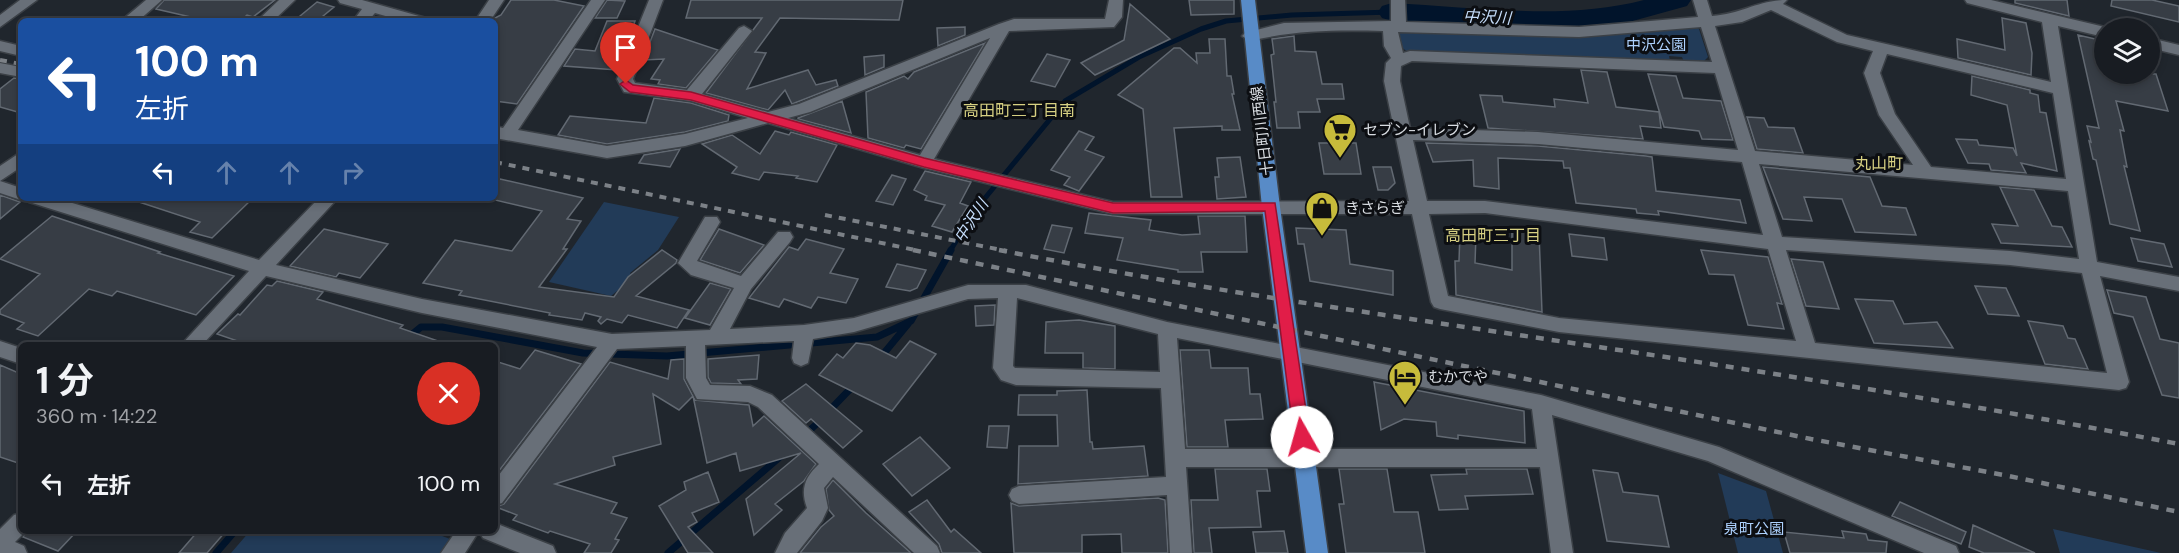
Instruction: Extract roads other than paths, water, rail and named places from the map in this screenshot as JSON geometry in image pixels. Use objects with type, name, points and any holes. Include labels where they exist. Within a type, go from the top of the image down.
[{"type":"main road","name":"十日町川西線","points":[[1248,2],[1271,207],[1317,553]]},
{"type":"street","points":[[0,22],[30,0]]},
{"type":"street","points":[[132,18],[155,0]]},
{"type":"street","points":[[267,18],[288,0]]},
{"type":"street","points":[[345,0],[410,18]]},
{"type":"street","points":[[484,18],[498,0]]},
{"type":"street","points":[[598,0],[501,133],[607,152],[685,140],[804,108],[1014,24],[1109,24],[1115,17],[1116,0]]},
{"type":"street","points":[[656,0],[625,79],[630,88],[691,96],[924,162],[1113,208],[1485,207],[1774,243],[2010,258],[2089,267],[2179,284]]},
{"type":"street","points":[[1972,0],[2094,30]]},
{"type":"street","points":[[1398,1],[1392,46],[1400,61]]},
{"type":"street","points":[[1250,33],[1284,28],[1395,25],[1470,31],[1579,32],[1704,10],[1737,19],[1776,2],[1842,39],[2062,90]]},
{"type":"street","points":[[363,18],[372,8]]},
{"type":"street","points":[[1704,10],[1719,68],[1807,348]]},
{"type":"street","points":[[1719,68],[1410,56],[1394,63],[1392,81],[1440,302],[1559,325],[1698,341],[1807,348],[2119,382],[2089,267],[2078,186],[2049,19]]},
{"type":"street","points":[[924,162],[1004,27]]},
{"type":"street","points":[[691,96],[744,31]]},
{"type":"street","points":[[2160,45],[2179,50]]},
{"type":"street","points":[[0,46],[18,50]]},
{"type":"street","points":[[1881,49],[1872,73],[1887,116],[1926,172]]},
{"type":"street","points":[[1403,134],[1538,138],[2078,186]]},
{"type":"street","points":[[0,175],[18,160]]},
{"type":"street","points":[[0,187],[18,193]]},
{"type":"street","points":[[45,201],[262,268],[422,306],[612,342],[695,340],[804,333],[854,325],[968,292],[1008,290],[1026,292],[1167,329],[1541,403],[1712,453],[1948,553]]},
{"type":"street","points":[[193,342],[326,201]]},
{"type":"street","points":[[711,222],[687,263],[696,270],[745,284]]},
{"type":"street","points":[[715,338],[745,284],[784,237]]},
{"type":"street","points":[[1008,290],[1003,368],[1008,374],[1016,377],[1170,380]]},
{"type":"street","points":[[1167,329],[1181,553]]},
{"type":"street","points":[[801,358],[804,333]]},
{"type":"street","points":[[695,340],[696,378],[704,393],[750,394],[765,401],[929,553]]},
{"type":"street","points":[[498,492],[612,342]]},
{"type":"street","points":[[0,349],[18,355]]},
{"type":"street","points":[[1541,403],[1562,553]]},
{"type":"street","points":[[1175,458],[1548,458]]},
{"type":"street","points":[[786,553],[793,537],[814,518],[818,508],[811,493],[814,483],[834,463]]},
{"type":"street","points":[[1019,495],[1177,485]]},
{"type":"street","points":[[16,553],[0,545],[18,525]]},
{"type":"street","points":[[452,553],[466,534]]},
{"type":"street","points":[[498,534],[545,553]]},
{"type":"waterway","name":"中沢川","points":[[1392,12],[1555,20],[1629,13],[1677,0]]},
{"type":"waterway","name":"中沢川","points":[[950,251],[976,209],[1065,101],[1139,57],[1201,29],[1226,21],[1292,15],[1392,12]]},
{"type":"waterway","name":"中沢川","points":[[403,342],[421,327],[442,327],[583,353],[667,356],[877,337],[911,321],[951,250]]},
{"type":"waterway","points":[[880,358],[908,324]]},
{"type":"waterway","points":[[828,412],[854,385]]},
{"type":"waterway","points":[[789,449],[821,420]]},
{"type":"waterway","points":[[668,553],[781,456]]},
{"type":"waterway","name":"中沢川","points":[[216,553],[232,534]]},
{"type":"railway","points":[[0,60],[18,63]]},
{"type":"railway","points":[[498,163],[920,251]]},
{"type":"railway","points":[[825,215],[1007,251]]},
{"type":"railway","points":[[913,250],[1811,439],[2009,476],[2179,512]]},
{"type":"railway","points":[[999,250],[1221,290],[1886,392],[2179,444]]},
{"type":"place","name":"セブン-イレブン","points":[[1340,159]]},
{"type":"place","name":"きさらぎ","points":[[1322,237]]},
{"type":"place","name":"むかでや","points":[[1405,406]]},
{"type":"district","name":"高田町三丁目南","points":[[1019,110]]},
{"type":"district","name":"丸山町","points":[[1879,163]]},
{"type":"district","name":"高田町三丁目","points":[[1493,235]]},
{"type":"park label","name":"中沢公園","points":[[1656,45]]},
{"type":"park label","name":"泉町公園","points":[[1754,529]]}]
